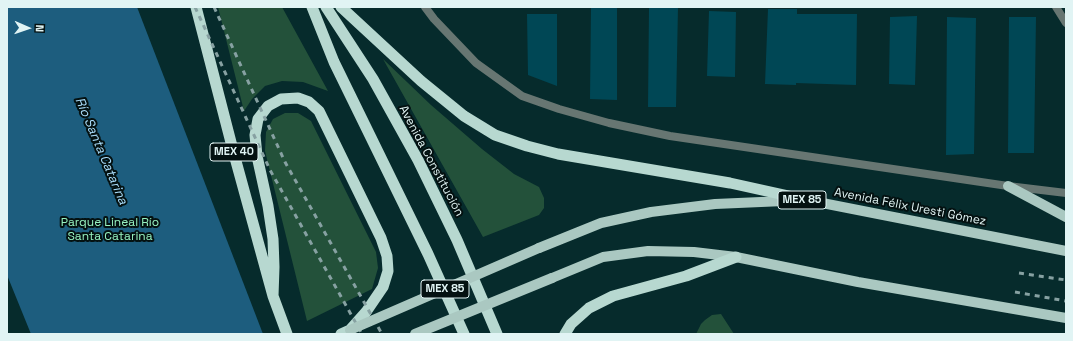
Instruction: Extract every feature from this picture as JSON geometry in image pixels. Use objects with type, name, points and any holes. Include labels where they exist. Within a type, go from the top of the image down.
[{"type":"highway","name":"MEX 40","points":[[196,7],[273,296],[287,334]]},
{"type":"highway","points":[[312,7],[334,62],[428,254],[464,334]]},
{"type":"highway","name":"Avenida Constitución","points":[[326,7],[373,79],[418,160],[457,240],[497,334]]},
{"type":"highway","points":[[341,7],[421,81],[464,116],[495,135],[527,146],[558,154],[730,183],[807,200]]},
{"type":"highway","points":[[273,296],[273,239],[268,206],[257,156],[256,135],[258,119],[268,106],[281,99],[298,98],[309,102],[319,111],[381,238],[387,256],[388,271],[382,287],[366,312],[346,332]]},
{"type":"highway","points":[[565,334],[572,324],[588,308],[613,296],[686,276],[736,257]]},
{"type":"main road","points":[[1008,186],[1066,217]]},
{"type":"main road","name":"Avenida Félix Uresti Gómez","points":[[346,332],[539,248],[601,223],[651,212],[714,204],[807,200],[1066,251]]},
{"type":"main road","name":"MEX 85","points":[[415,334],[603,258],[648,251],[694,252],[736,257],[858,282],[1066,318]]},
{"type":"street","points":[[425,7],[434,19],[476,64],[522,96],[559,109],[609,123],[670,136],[1008,186],[1066,193]]},
{"type":"street","points":[[1056,7],[1066,23]]},
{"type":"green space","points":[[218,7],[282,7],[328,91],[303,82],[282,81],[265,86],[252,99],[244,111]]},
{"type":"green space","points":[[383,59],[431,105],[482,149],[514,174],[539,187],[544,198],[544,208],[539,215],[483,237]]},
{"type":"green space","points":[[285,113],[298,113],[311,121],[376,252],[378,268],[372,289],[307,321],[265,151],[266,132],[273,119]]},
{"type":"green space","points":[[721,314],[734,334],[696,334],[701,324],[705,320],[712,315]]},
{"type":"water","name":"Río Santa Catarina","points":[[7,7],[137,7],[263,334],[31,334],[7,275]]},
{"type":"building","points":[[591,7],[617,7],[617,100],[590,99]]},
{"type":"building","points":[[649,7],[678,7],[676,107],[648,107]]},
{"type":"building","points":[[768,9],[797,9],[797,14],[857,14],[856,85],[796,83],[796,85],[765,84]]},
{"type":"building","points":[[709,11],[736,12],[735,77],[707,76]]},
{"type":"building","points":[[527,14],[557,14],[557,86],[528,75]]},
{"type":"building","points":[[917,16],[915,85],[889,84],[890,17]]},
{"type":"building","points":[[947,17],[976,18],[974,154],[946,155]]},
{"type":"building","points":[[1009,17],[1036,17],[1034,153],[1008,153]]},
{"type":"railway","points":[[195,7],[270,170],[362,334]]},
{"type":"railway","points":[[214,7],[285,162],[382,334]]},
{"type":"railway","points":[[1019,273],[1066,280]]},
{"type":"railway","points":[[1015,292],[1066,301]]},
{"type":"park label","name":"Parque Lineal Río Santa Catarina","points":[[110,230]]}]
